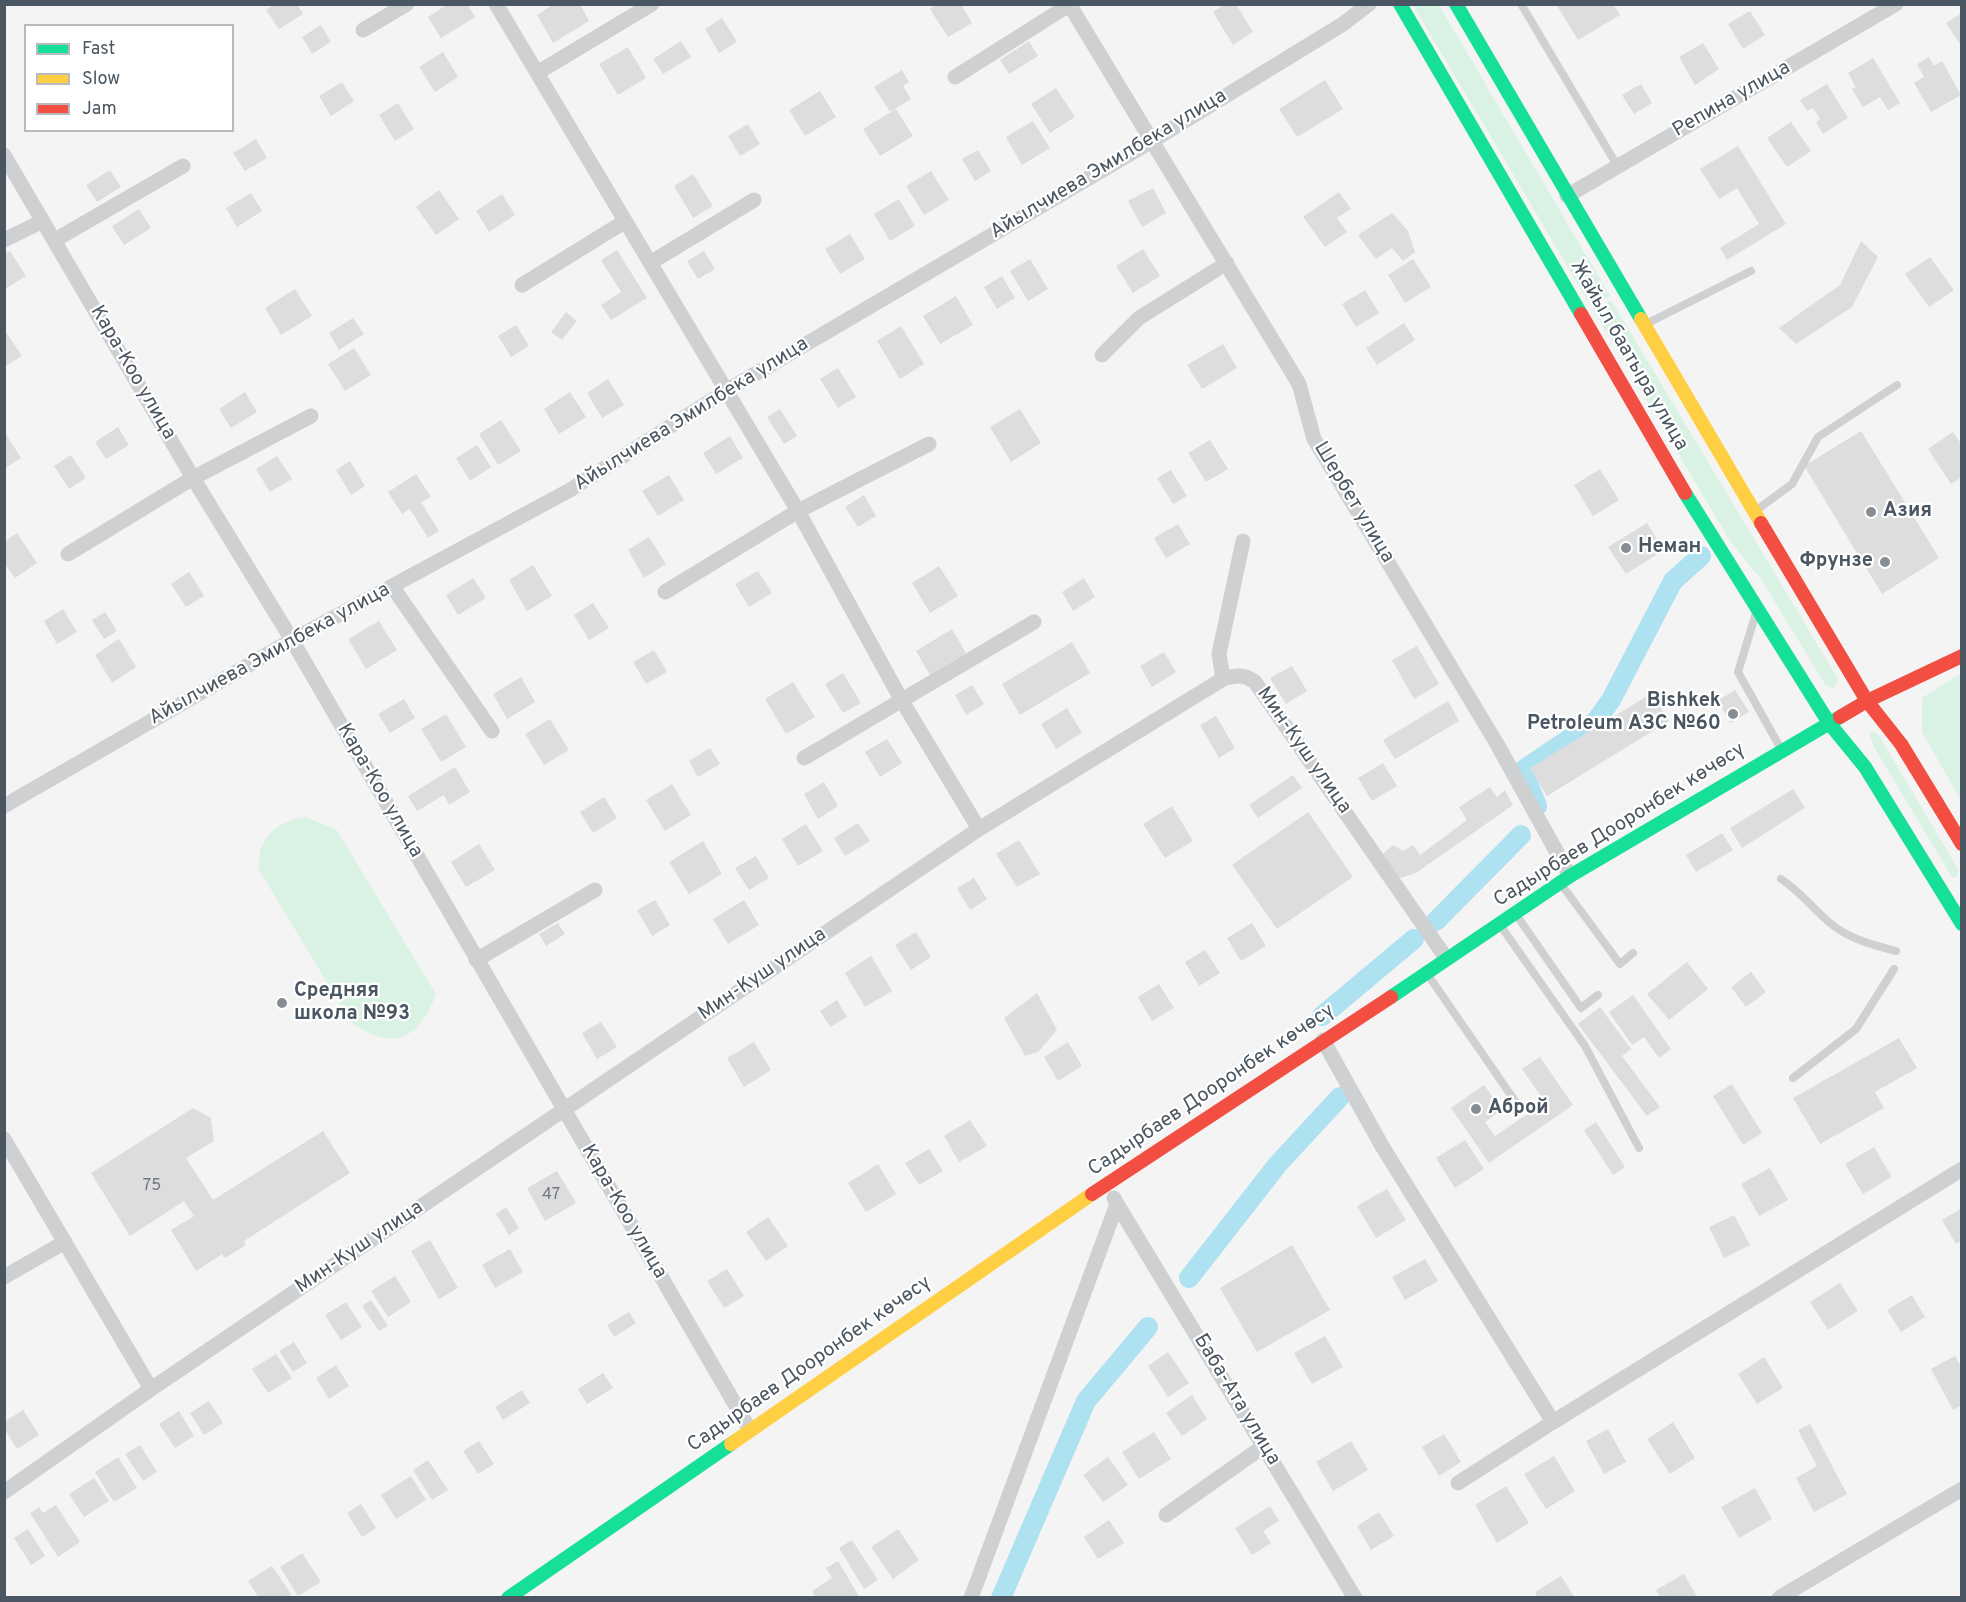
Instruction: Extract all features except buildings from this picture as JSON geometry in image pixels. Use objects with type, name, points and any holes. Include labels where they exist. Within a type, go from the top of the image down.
[{"type":"main road","name":"Жайыл баатыра улица","points":[[1400,4],[1718,549],[1758,606],[1829,723],[1864,767],[1962,924]]},
{"type":"main road","name":"Жайыл баатыра улица","points":[[1456,4],[1567,196],[1867,701],[1901,744],[1962,844]]},
{"type":"main road","name":"Садырбаев Дооронбек көчөсү","points":[[508,1598],[1107,1184],[1323,1040],[1427,974],[1446,958],[1565,879],[1867,701],[1962,656]]},
{"type":"main road","points":[[1949,903],[1962,895]]},
{"type":"street","points":[[363,30],[407,4]]},
{"type":"street","points":[[496,4],[798,511],[902,701],[978,829]]},
{"type":"street","points":[[537,73],[652,4]]},
{"type":"street","name":"Айылчиева Эмилбека улица","points":[[4,806],[292,640],[570,490],[726,391],[1152,141],[1343,24],[1369,4]]},
{"type":"street","name":"Репина улица","points":[[1567,196],[1896,4]]},
{"type":"street","points":[[955,77],[1069,5]]},
{"type":"street","name":"Шербет улица","points":[[1069,5],[1299,384],[1314,439],[1497,744],[1565,879]]},
{"type":"street","name":"Кара-Коо улица","points":[[4,154],[292,640],[750,1430]]},
{"type":"street","points":[[54,240],[183,166]]},
{"type":"street","points":[[650,263],[753,200]]},
{"type":"street","points":[[4,240],[43,221]]},
{"type":"street","points":[[522,285],[624,222]]},
{"type":"street","points":[[1102,355],[1139,318],[1227,264]]},
{"type":"street","points":[[68,554],[194,478],[311,416]]},
{"type":"street","points":[[665,592],[798,511],[929,444]]},
{"type":"street","points":[[1223,679],[1219,654],[1243,541]]},
{"type":"street","points":[[392,586],[492,731]]},
{"type":"street","points":[[804,758],[1034,622]]},
{"type":"street","name":"Мин-Куш улица","points":[[4,1492],[151,1389],[978,829],[1223,679],[1236,675],[1247,676],[1255,682],[1446,958]]},
{"type":"street","points":[[476,960],[595,890]]},
{"type":"street","points":[[1323,1040],[1382,1146],[1553,1422]]},
{"type":"street","points":[[4,1139],[151,1389]]},
{"type":"street","points":[[1458,1483],[1962,1169]]},
{"type":"street","name":"Баба-Ата улица","points":[[1107,1184],[1355,1598]]},
{"type":"street","points":[[971,1598],[1117,1204]]},
{"type":"street","points":[[4,1277],[65,1242]]},
{"type":"street","points":[[1166,1515],[1264,1446]]},
{"type":"street","points":[[1779,1598],[1962,1489]]},
{"type":"lane","points":[[1521,4],[1618,166]]},
{"type":"lane","points":[[1644,325],[1751,271]]},
{"type":"lane","points":[[1754,511],[1792,484],[1818,437],[1898,385]]},
{"type":"lane","points":[[1758,606],[1738,672],[1781,750]]},
{"type":"lane","points":[[1565,879],[1620,964],[1633,953]]},
{"type":"lane","points":[[1781,879],[1802,893],[1831,924],[1862,942],[1896,951]]},
{"type":"lane","points":[[1515,912],[1581,1008],[1598,995]]},
{"type":"lane","points":[[1499,923],[1585,1046],[1639,1148]]},
{"type":"lane","points":[[1793,1078],[1856,1029],[1894,969]]},
{"type":"lane","points":[[1427,974],[1515,1101]]},
{"type":"green space","points":[[1413,5],[1439,5],[1610,296],[1591,306]]},
{"type":"green space","points":[[1611,300],[1838,679],[1834,688],[1826,686],[1763,582],[1730,541],[1593,310]]},
{"type":"green space","points":[[1960,674],[1962,677],[1961,800],[1922,732],[1922,698]]},
{"type":"green space","points":[[1873,731],[1880,737],[1959,871],[1957,877],[1952,877],[1874,747],[1869,733]]},
{"type":"green space","points":[[305,817],[336,829],[436,994],[421,1022],[403,1036],[379,1037],[351,1022],[258,868],[260,851],[268,836],[285,823]]},
{"type":"waterway","points":[[1537,806],[1523,770],[1596,721],[1611,700],[1673,581],[1701,556]]},
{"type":"waterway","points":[[1436,921],[1521,835]]},
{"type":"waterway","points":[[1322,1016],[1414,939]]},
{"type":"waterway","points":[[1189,1278],[1278,1164],[1340,1097]]},
{"type":"waterway","points":[[1001,1598],[1086,1401],[1148,1327]]},
{"type":"traffic: fast","points":[[1400,4],[1581,314]]},
{"type":"traffic: fast","points":[[1456,4],[1641,319]]},
{"type":"traffic: fast","points":[[1685,493],[1829,723],[1865,767],[1962,924]]},
{"type":"traffic: fast","points":[[1391,997],[1570,876],[1840,717]]},
{"type":"traffic: fast","points":[[508,1598],[731,1444]]},
{"type":"traffic: slow","points":[[1641,319],[1761,523]]},
{"type":"traffic: slow","points":[[731,1444],[1092,1194]]},
{"type":"traffic: jam","points":[[1581,314],[1685,493]]},
{"type":"traffic: jam","points":[[1761,523],[1867,701],[1901,744],[1962,844]]},
{"type":"traffic: jam","points":[[1840,717],[1867,701],[1962,656]]},
{"type":"traffic: jam","points":[[1092,1194],[1391,997]]},
{"type":"place","name":"Азия","points":[[1871,512]]},
{"type":"place","name":"Неман","points":[[1626,548]]},
{"type":"place","name":"Фрунзе","points":[[1885,562]]},
{"type":"place","name":"Bishkek Petroleum АЗС №60","points":[[1733,714]]},
{"type":"place","name":"Средняя школа №93","points":[[282,1003]]},
{"type":"place","name":"Аброй","points":[[1476,1109]]}]
